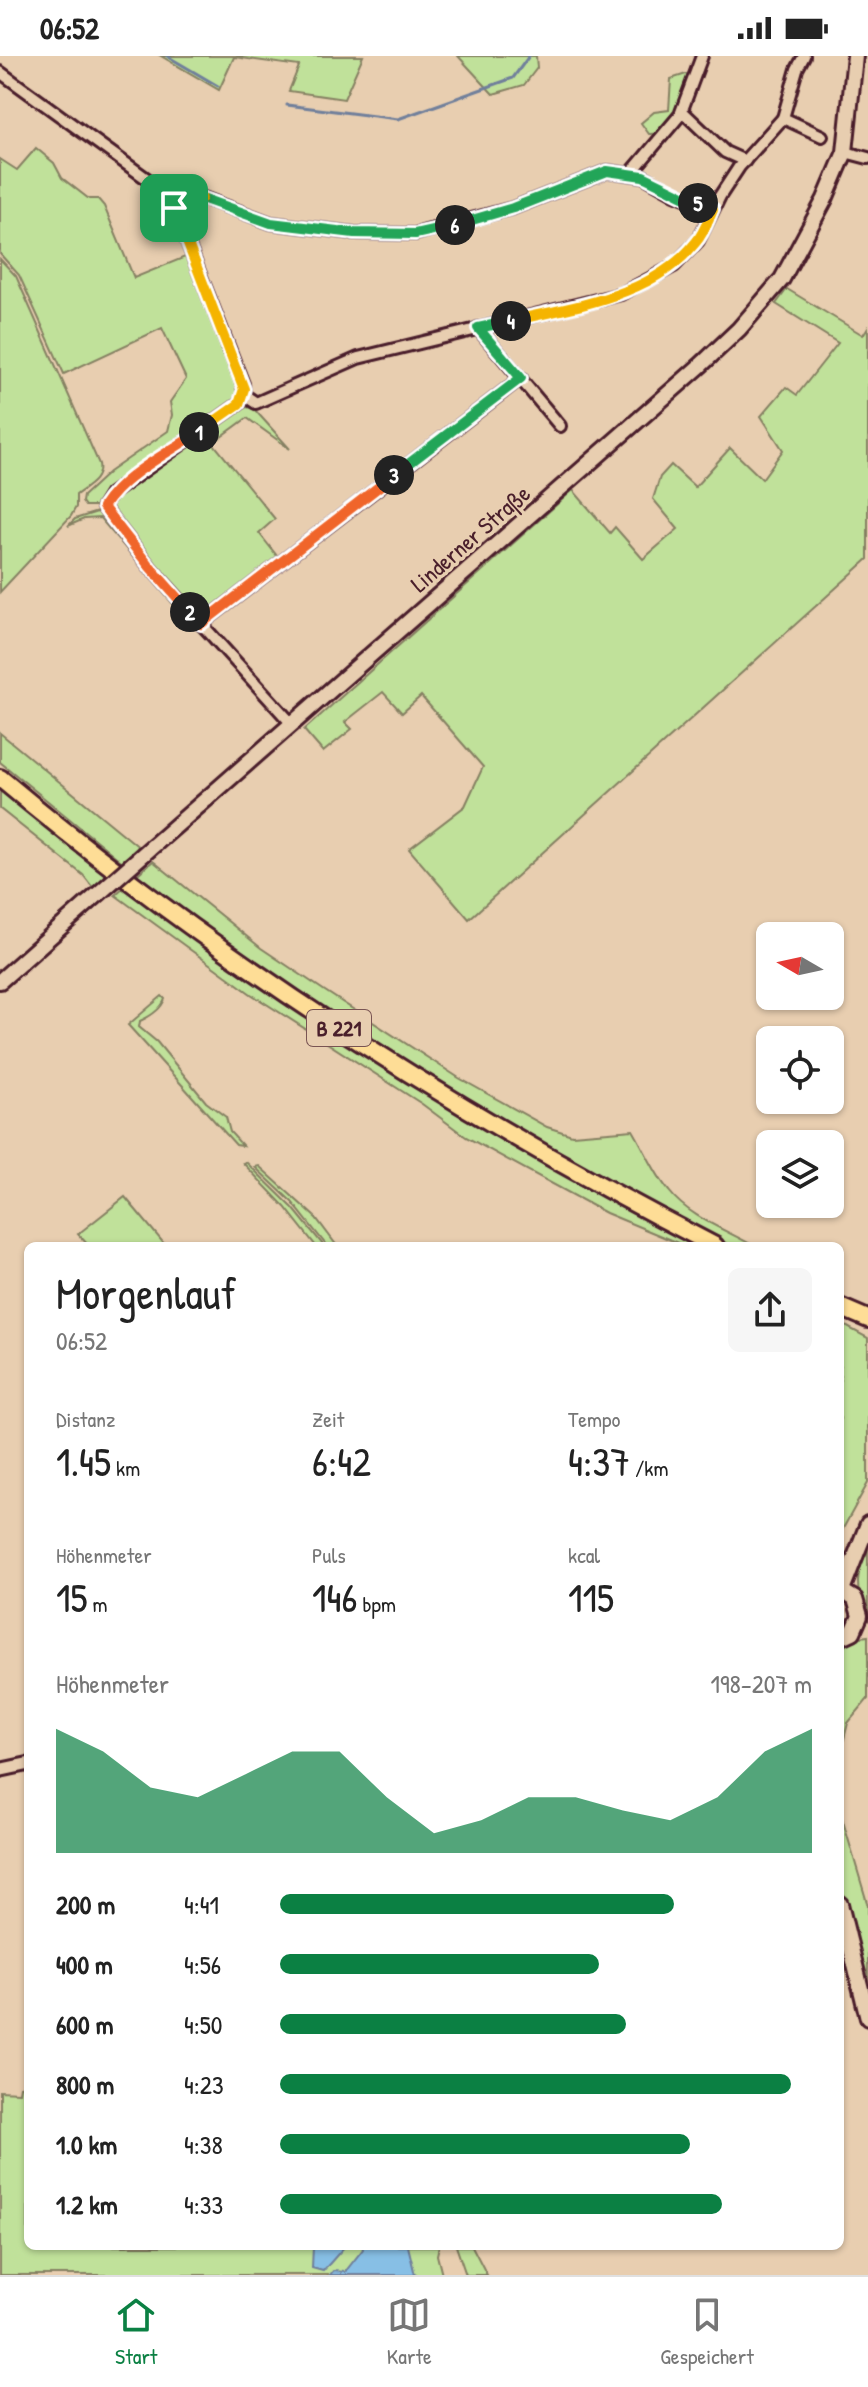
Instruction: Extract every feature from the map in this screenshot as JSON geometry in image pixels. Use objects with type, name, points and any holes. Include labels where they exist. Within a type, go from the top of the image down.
[{"type":"main road","name":"Linderner Straße","points":[[0,981],[739,329],[782,279],[825,199],[845,152],[855,56]]},
{"type":"main road","name":"B 221","points":[[0,778],[168,912],[298,1002],[451,1100],[708,1242]]},
{"type":"main road","points":[[844,1309],[868,1319]]},
{"type":"main road","points":[[844,1583],[868,1524]]},
{"type":"main road","points":[[844,1592],[858,1604],[863,1622],[844,1636]]},
{"type":"main road","points":[[844,1920],[868,2018]]},
{"type":"street","points":[[631,173],[682,111],[702,56]]},
{"type":"street","points":[[244,395],[256,403],[358,358],[621,294],[674,266],[698,241],[713,209],[745,161],[783,118],[797,69],[804,56]]},
{"type":"street","points":[[0,72],[161,189],[174,208],[243,384],[244,395],[239,404],[131,478],[111,494],[103,507],[150,567],[292,724]]},
{"type":"street","points":[[682,111],[725,152],[745,161]]},
{"type":"street","points":[[783,118],[822,136]]},
{"type":"street","points":[[845,152],[868,158]]},
{"type":"street","points":[[161,189],[201,197],[271,223],[354,233],[415,234],[513,208],[607,171],[643,176],[675,194],[713,209]]},
{"type":"street","points":[[478,328],[560,426]]},
{"type":"street","points":[[201,624],[521,378]]},
{"type":"street","points":[[0,1770],[24,1765]]},
{"type":"green space","points":[[161,56],[363,56],[344,99],[289,91],[299,66],[234,57],[219,90]]},
{"type":"green space","points":[[458,56],[536,56],[537,68],[524,85],[493,94]]},
{"type":"green space","points":[[692,74],[678,112],[666,128],[649,134],[641,123],[654,112],[669,110],[671,79]]},
{"type":"green space","points":[[36,148],[54,163],[62,178],[89,199],[98,199],[104,206],[134,278],[190,255],[235,366],[240,392],[236,403],[119,481],[96,506],[85,506],[83,496],[109,472],[168,431],[172,415],[170,402],[186,379],[162,328],[64,374],[19,275],[0,254],[0,159],[17,170]]},
{"type":"green space","points":[[0,259],[16,276],[99,470],[93,482],[76,495],[76,507],[71,516],[0,592]]},
{"type":"green space","points":[[787,289],[863,335],[868,327],[868,559],[469,919],[409,849],[465,806],[483,767],[421,696],[402,713],[383,692],[345,722],[352,729],[323,752],[304,730],[573,490],[610,533],[615,527],[643,559],[678,529],[653,499],[660,477],[671,465],[695,487],[730,448],[762,479],[783,450],[761,416],[786,387],[797,395],[838,343],[776,304]]},
{"type":"green space","points":[[254,409],[290,449],[247,418],[213,443],[275,519],[259,533],[281,561],[202,621],[142,552],[110,504],[116,495],[236,410]]},
{"type":"green space","points":[[97,512],[102,514],[107,524],[235,668],[184,617],[100,518],[84,519],[68,526],[75,519]]},
{"type":"green space","points":[[284,721],[126,865],[0,762],[0,733],[140,848]]},
{"type":"green space","points":[[0,781],[115,875],[94,889],[83,875],[0,809]]},
{"type":"green space","points":[[153,861],[261,948],[459,1078],[547,1127],[572,1135],[633,1130],[659,1177],[677,1200],[697,1216],[746,1242],[724,1242],[544,1144],[429,1076],[284,984],[133,878]]},
{"type":"green space","points":[[127,884],[211,950],[373,1060],[532,1156],[699,1242],[675,1242],[606,1213],[466,1137],[422,1104],[251,994],[115,895]]},
{"type":"green space","points":[[162,996],[165,999],[161,1006],[140,1021],[139,1027],[157,1042],[206,1102],[226,1117],[230,1132],[243,1146],[236,1145],[128,1025]]},
{"type":"green space","points":[[246,1162],[293,1208],[321,1242],[313,1242],[243,1163]]},
{"type":"green space","points":[[259,1166],[316,1218],[334,1242],[324,1242],[292,1202],[255,1167]]},
{"type":"green space","points":[[125,1197],[163,1242],[85,1242],[78,1234]]},
{"type":"green space","points":[[844,1325],[868,1338],[868,1483],[844,1527]]},
{"type":"green space","points":[[868,1542],[868,1611],[858,1586]]},
{"type":"green space","points":[[868,1636],[868,1699],[848,1723],[844,1739],[844,1645],[854,1638]]},
{"type":"green space","points":[[844,1825],[868,1906],[868,2001],[844,1901]]},
{"type":"green space","points":[[20,2086],[24,2086],[24,2250],[438,2250],[442,2275],[0,2275],[0,2091],[19,2092]]},
{"type":"green space","points":[[457,2250],[474,2250],[487,2275],[466,2275]]},
{"type":"water","points":[[313,2250],[341,2250],[323,2271],[312,2268]]},
{"type":"water","points":[[362,2250],[409,2250],[415,2275],[330,2275],[333,2271],[345,2272]]},
{"type":"waterway","points":[[167,56],[218,86]]},
{"type":"waterway","points":[[287,105],[398,119],[513,78],[529,56]]},
{"type":"route","points":[[607,171],[643,176],[675,194],[713,209],[698,241],[674,266],[621,294],[478,328],[521,378],[201,624],[150,567],[103,507],[111,494],[131,478],[239,404],[244,395],[243,384],[174,208],[161,189],[201,197],[271,223],[354,233],[415,234],[513,208],[607,171]]}]
